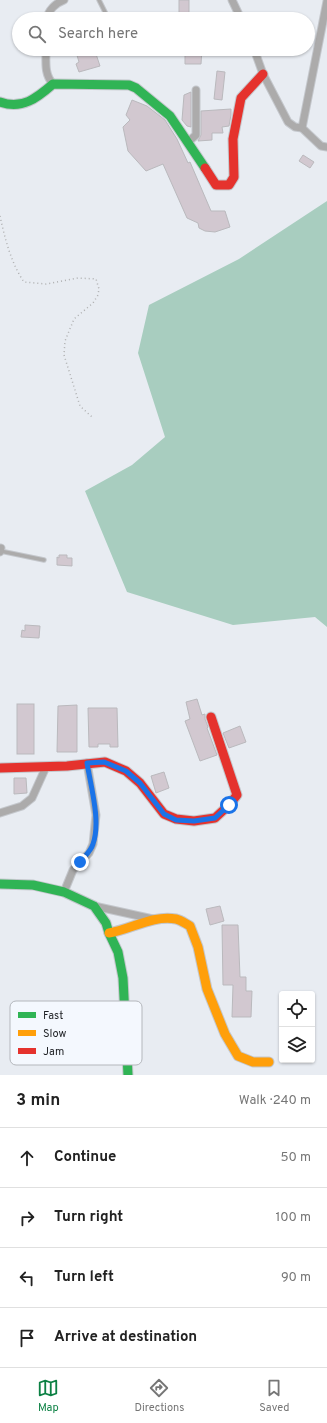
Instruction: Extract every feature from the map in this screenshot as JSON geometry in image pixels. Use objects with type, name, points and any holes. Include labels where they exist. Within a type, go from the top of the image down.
[{"type":"street","points":[[50,12],[57,3],[64,0]]},
{"type":"street","points":[[232,0],[238,12]]},
{"type":"street","points":[[302,128],[327,1]]},
{"type":"street","points":[[46,56],[46,71],[52,84]]},
{"type":"street","points":[[257,56],[263,74],[288,122],[296,128],[302,128],[321,146],[327,147]]},
{"type":"street","points":[[0,102],[4,104],[22,105],[34,101],[52,84],[100,83],[129,85],[136,88],[170,116],[216,185],[229,185],[234,178],[233,139],[241,98],[263,74]]},
{"type":"street","points":[[188,142],[196,135],[196,90]]},
{"type":"street","points":[[0,768],[46,767],[104,762],[126,771],[140,783],[164,814],[176,820],[194,821],[215,818],[237,795],[211,717]]},
{"type":"street","points":[[64,892],[73,870],[88,853],[93,844],[96,815],[87,763]]},
{"type":"street","points":[[0,813],[22,806],[32,798],[46,767]]},
{"type":"street","points":[[0,884],[33,885],[64,892],[94,906],[154,919],[177,919],[190,926],[198,947],[207,989],[228,1040],[238,1056],[253,1062],[269,1062]]},
{"type":"street","points":[[94,906],[106,923],[118,952],[123,978],[124,1001]]},
{"type":"street","points":[[109,933],[121,931],[154,919]]},
{"type":"street","points":[[127,1065],[128,1075]]},
{"type":"lane","points":[[99,0],[105,12]]},
{"type":"lane","points":[[0,550],[44,560]]},
{"type":"path","points":[[0,216],[14,263],[24,282],[46,284],[78,278],[96,279],[99,289],[98,294],[93,302],[74,319],[65,341],[64,355],[80,406],[92,417]]},
{"type":"green space","points":[[327,201],[327,627],[315,617],[233,625],[127,592],[85,491],[132,465],[165,437],[138,353],[149,305],[239,259]]},
{"type":"building","points":[[179,0],[189,0],[189,12],[179,12]]},
{"type":"building","points":[[77,56],[97,56],[100,66],[79,72],[76,64],[79,62]]},
{"type":"building","points":[[185,56],[202,56],[201,64],[185,64]]},
{"type":"building","points":[[217,71],[225,72],[222,100],[214,99]]},
{"type":"building","points":[[191,92],[191,127],[187,126],[182,120],[184,95]]},
{"type":"building","points":[[132,100],[147,106],[165,120],[177,139],[188,163],[190,162],[211,211],[225,211],[230,227],[215,232],[205,231],[199,228],[198,223],[187,218],[163,164],[146,171],[128,151],[123,127],[130,120],[126,115]]},
{"type":"building","points":[[231,109],[229,126],[222,127],[223,133],[212,133],[212,140],[198,141],[201,135],[201,111]]},
{"type":"building","points":[[303,155],[314,162],[310,168],[299,161]]},
{"type":"building","points":[[59,555],[67,555],[67,558],[72,558],[72,566],[57,565],[57,557],[59,558]]},
{"type":"building","points":[[25,625],[40,626],[39,638],[21,637],[22,630],[25,631]]},
{"type":"building","points":[[197,699],[202,715],[205,714],[207,728],[217,755],[200,761],[185,721],[190,719],[186,702]]},
{"type":"building","points":[[17,704],[34,704],[34,754],[17,754]]},
{"type":"building","points":[[77,705],[77,752],[57,752],[58,706]]},
{"type":"building","points":[[88,708],[117,708],[118,747],[110,747],[110,744],[98,744],[98,747],[89,747]]},
{"type":"building","points":[[240,726],[246,742],[229,748],[223,733]]},
{"type":"building","points":[[164,772],[169,788],[156,793],[151,776]]},
{"type":"building","points":[[14,778],[26,778],[27,793],[14,794]]},
{"type":"building","points":[[220,906],[224,921],[210,925],[206,909]]},
{"type":"building","points":[[222,925],[238,925],[240,977],[246,977],[246,991],[252,991],[251,1017],[232,1017],[233,985],[223,985]]},
{"type":"traffic: fast","points":[[0,102],[15,105],[22,104],[35,98],[53,84],[129,85],[136,88],[170,116],[205,168]]},
{"type":"traffic: fast","points":[[0,884],[33,885],[64,892],[94,906],[106,923],[118,952],[123,978],[124,1001]]},
{"type":"traffic: fast","points":[[127,1065],[128,1075]]},
{"type":"traffic: slow","points":[[109,933],[150,921],[167,918],[182,921],[190,926],[198,947],[207,989],[225,1034],[238,1056],[253,1062],[269,1062]]},
{"type":"traffic: jam","points":[[205,168],[216,185],[229,185],[234,177],[233,139],[241,98],[263,74]]},
{"type":"traffic: jam","points":[[0,768],[67,766],[105,762],[126,771],[140,783],[164,814],[176,819],[194,821],[215,818],[237,795],[211,717]]},
{"type":"route","points":[[80,862],[88,853],[93,844],[96,830],[96,815],[87,763],[104,762],[126,771],[140,783],[164,814],[176,820],[194,821],[215,818],[229,805]]}]
